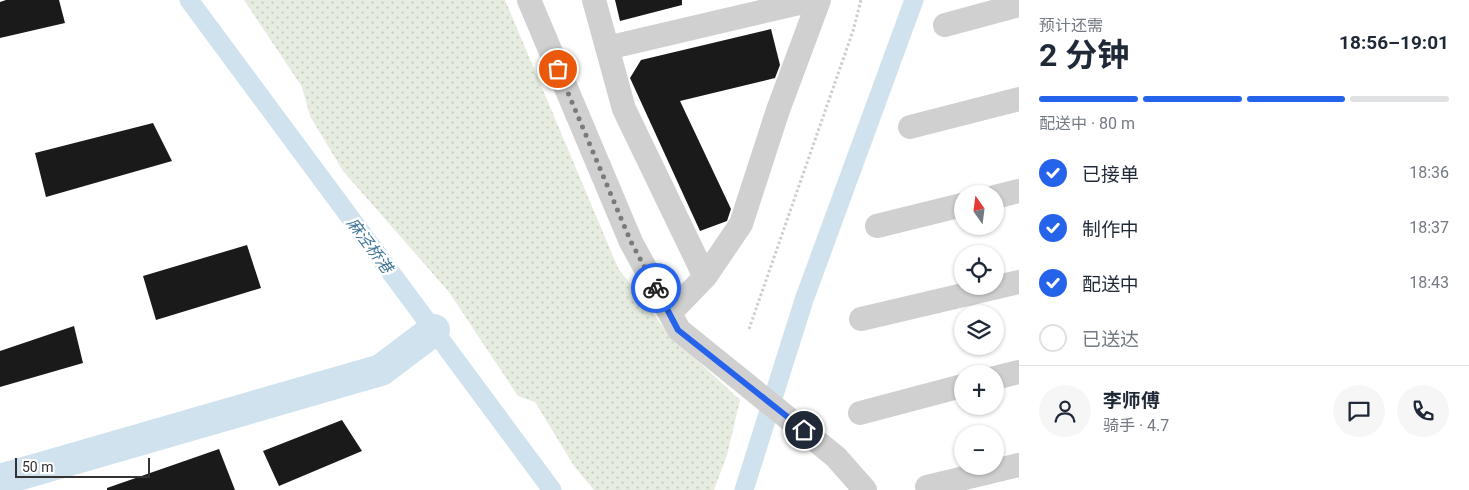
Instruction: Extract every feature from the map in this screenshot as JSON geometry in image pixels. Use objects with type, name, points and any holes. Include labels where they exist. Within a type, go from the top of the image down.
[{"type":"street","points":[[529,0],[631,242],[678,330],[836,457],[865,490]]},
{"type":"street","points":[[594,0],[624,110],[705,277]]},
{"type":"street","points":[[606,48],[772,4],[812,0]]},
{"type":"street","points":[[670,313],[705,277],[741,224],[778,110],[819,0]]},
{"type":"street","points":[[945,25],[1019,5]]},
{"type":"street","points":[[910,127],[1019,99]]},
{"type":"street","points":[[1004,195],[1019,191]]},
{"type":"street","points":[[877,226],[954,207]]},
{"type":"street","points":[[861,319],[1019,282]]},
{"type":"street","points":[[1004,376],[1019,372]]},
{"type":"street","points":[[860,413],[954,388]]},
{"type":"street","points":[[927,487],[1019,464]]},
{"type":"path","points":[[750,329],[853,31],[861,0]]},
{"type":"shaded area","points":[[244,0],[505,0],[618,268],[668,333],[740,400],[727,455],[714,490],[594,490],[574,466],[535,402],[518,396],[449,292],[343,171],[310,116],[302,87]]},
{"type":"building","points":[[6,0],[59,0],[65,23],[0,38],[0,2]]},
{"type":"building","points":[[615,0],[682,0],[682,5],[620,21]]},
{"type":"building","points":[[771,29],[780,65],[775,78],[680,101],[731,209],[727,221],[700,231],[630,78],[641,60]]},
{"type":"building","points":[[153,123],[172,161],[46,197],[35,153]]},
{"type":"building","points":[[247,245],[261,288],[156,320],[143,276]]},
{"type":"building","points":[[74,326],[83,363],[0,387],[0,351]]},
{"type":"building","points":[[342,420],[362,451],[279,486],[263,451]]},
{"type":"building","points":[[219,449],[235,490],[107,490],[107,488]]},
{"type":"waterway","name":"麻泾桥港","points":[[189,0],[552,490]]},
{"type":"waterway","points":[[744,490],[804,300],[914,0]]},
{"type":"waterway","points":[[0,480],[381,370],[434,330]]},
{"type":"way so far","points":[[558,69],[631,242],[656,288]]},
{"type":"route","points":[[656,288],[678,330],[804,430]]}]
